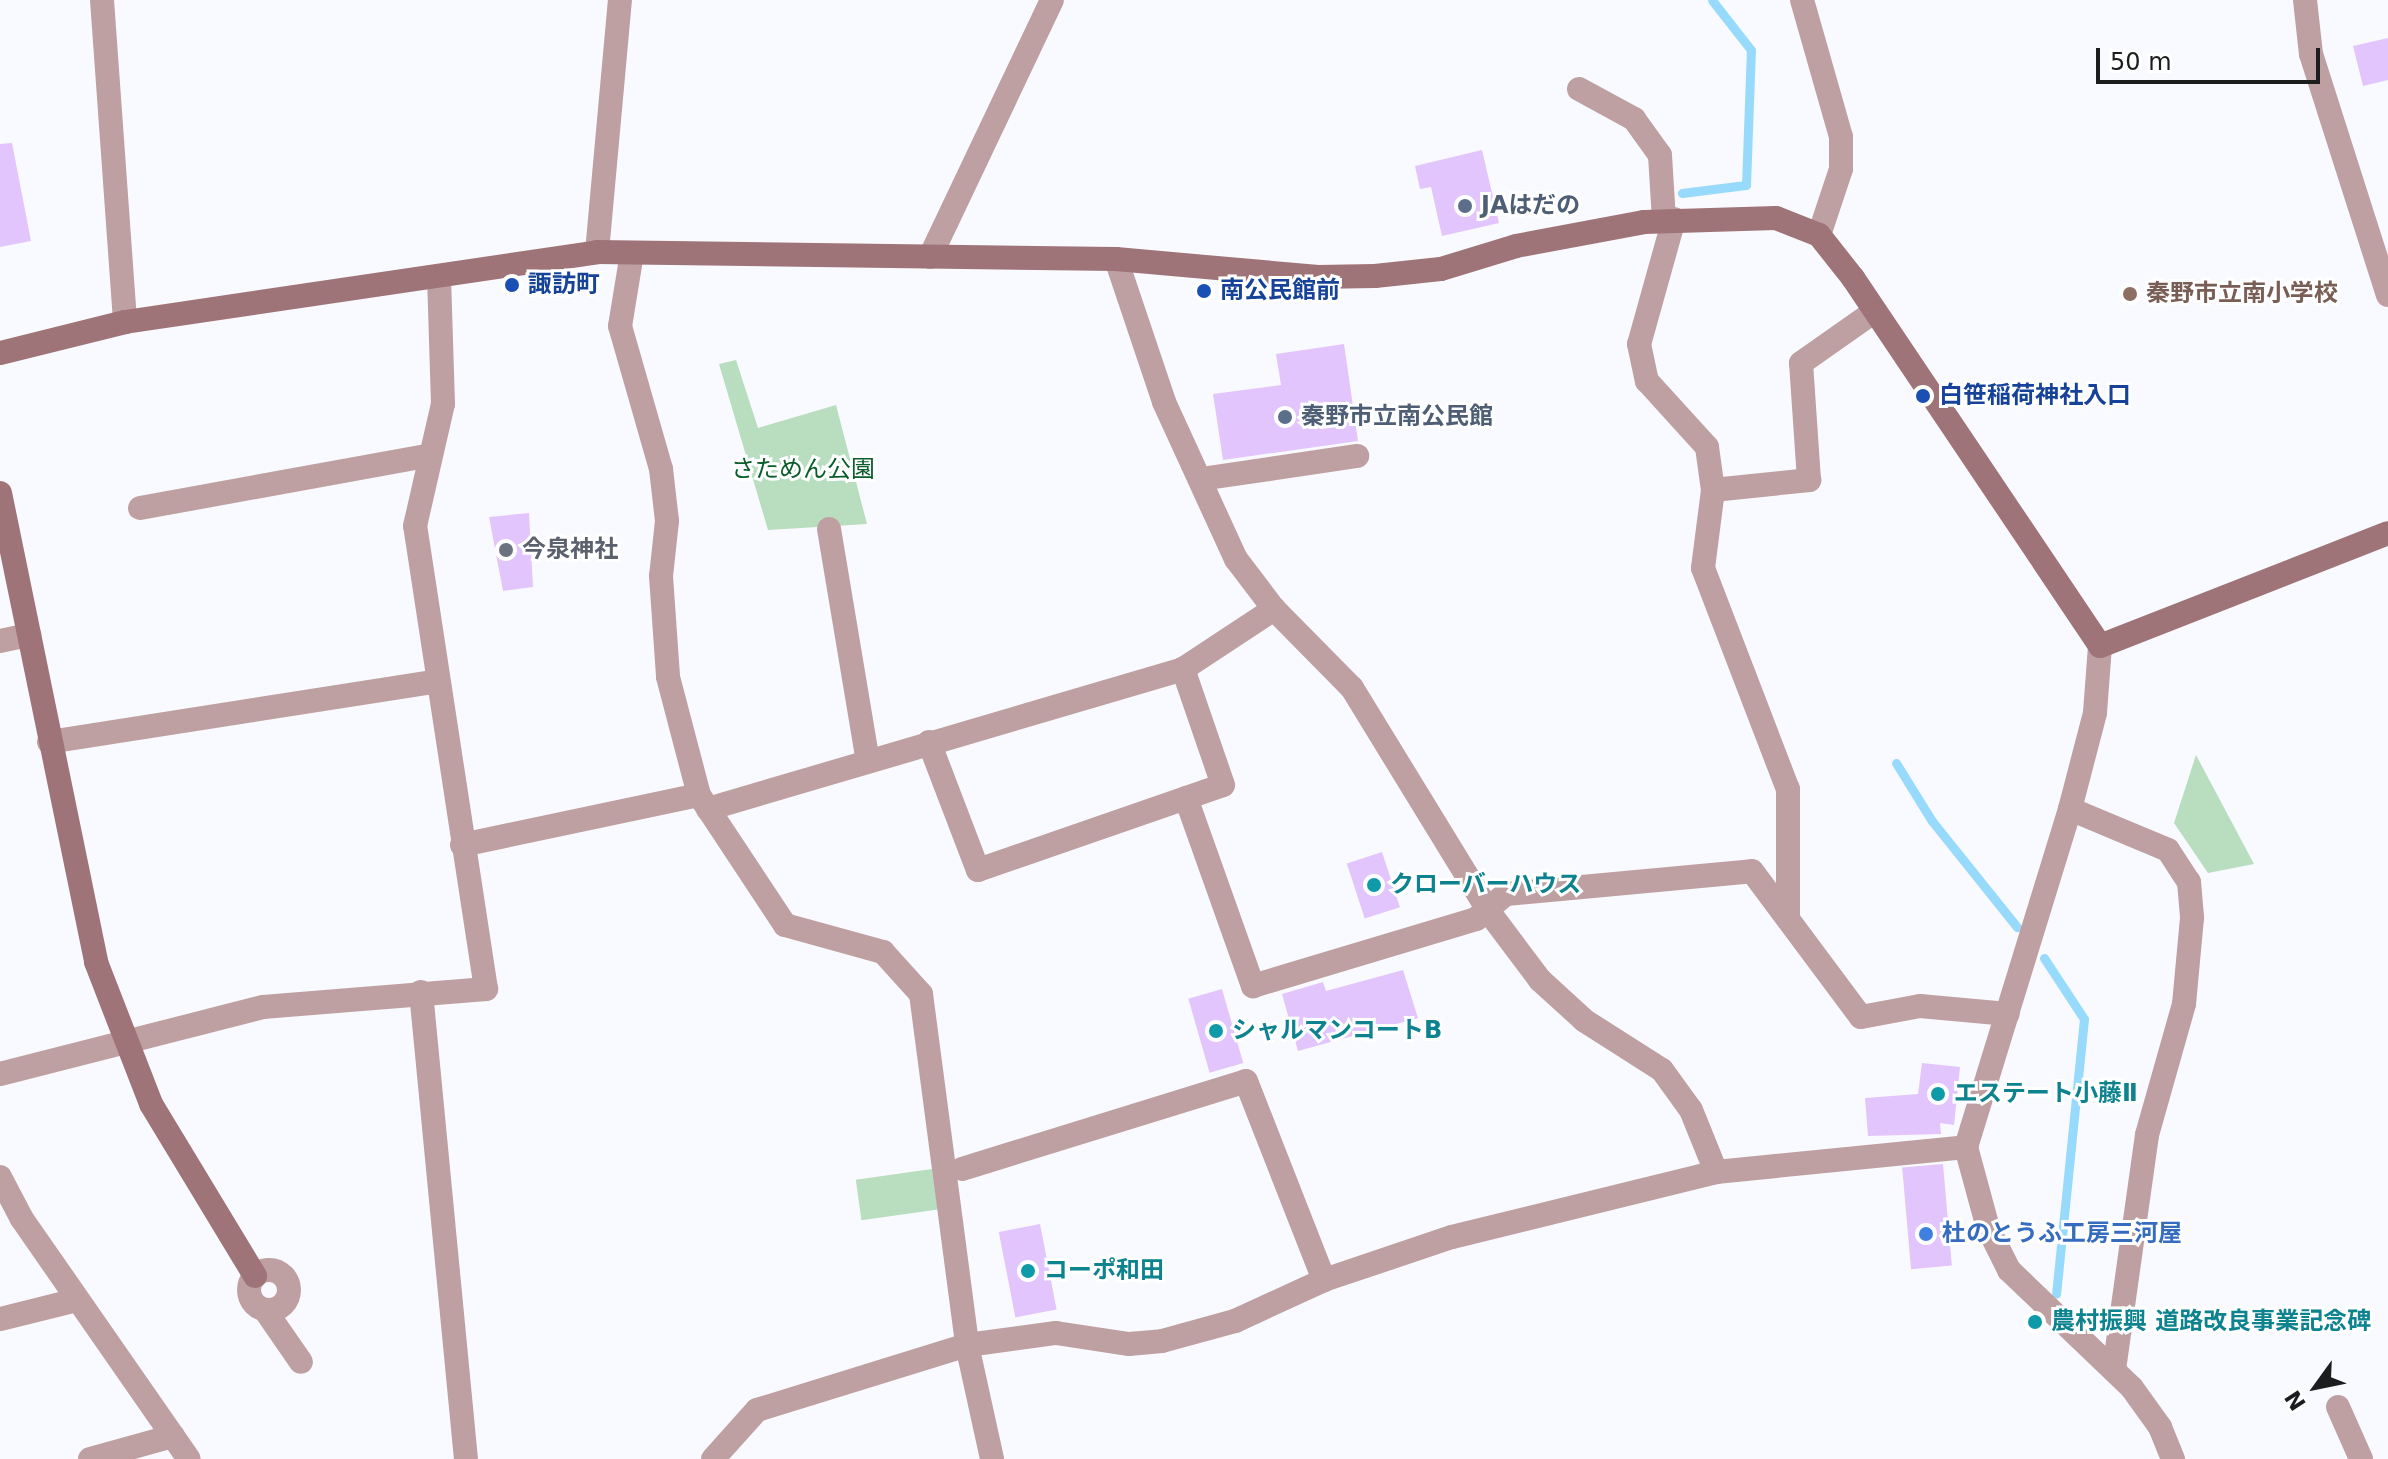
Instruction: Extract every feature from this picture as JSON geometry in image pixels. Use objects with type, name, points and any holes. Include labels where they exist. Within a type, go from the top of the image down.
[{"type":"street","points":[[102,0],[125,322]]},
{"type":"street","points":[[597,252],[620,0]]},
{"type":"street","points":[[930,257],[1052,0]]},
{"type":"street","points":[[1802,0],[1841,137],[1841,169],[1819,235]]},
{"type":"street","points":[[2305,0],[2311,54],[2388,295]]},
{"type":"street","points":[[1579,89],[1634,119],[1660,155],[1669,220],[1639,344],[1647,381],[1707,447],[1713,490],[1703,568],[1788,789],[1788,917]]},
{"type":"street","points":[[0,353],[125,322],[597,252],[1116,259],[1318,277],[1375,276],[1441,269],[1516,246],[1669,220],[1776,218],[1819,235],[1875,311],[2100,646],[2095,713],[2070,809],[1966,1147],[1988,1228],[2009,1270],[2114,1369],[2160,1427],[2173,1459]]},
{"type":"street","points":[[632,253],[620,326],[661,469],[667,521],[661,576],[668,677],[704,802],[785,925],[883,952],[921,994],[967,1345],[992,1459]]},
{"type":"street","points":[[1116,259],[1164,402],[1236,559],[1274,609],[1352,688],[1489,912],[1551,990],[1585,1021],[1662,1070],[1691,1110],[1716,1172]]},
{"type":"street","points":[[0,1074],[125,1038],[263,1007],[486,989],[415,526],[427,456],[443,404],[439,276]]},
{"type":"street","points":[[1713,490],[1809,480],[1801,363],[1875,311]]},
{"type":"street","points":[[140,508],[427,456]]},
{"type":"street","points":[[1201,479],[1357,456]]},
{"type":"street","points":[[0,493],[96,962],[125,1038],[188,1173],[255,1276],[249,1296],[265,1310],[301,1362]]},
{"type":"street","points":[[829,529],[868,761]]},
{"type":"street","points":[[2100,646],[2388,533]]},
{"type":"street","points":[[462,845],[704,802],[868,761],[1183,669],[1274,609]]},
{"type":"street","points":[[0,641],[29,635]]},
{"type":"street","points":[[929,742],[978,870],[1223,785],[1183,669]]},
{"type":"street","points":[[49,742],[438,681]]},
{"type":"street","points":[[1186,798],[1253,986],[1489,912],[1506,894],[1752,871],[1861,1017],[1920,1006],[2008,1014]]},
{"type":"street","points":[[2070,809],[2168,850],[2189,882],[2192,918],[2184,1004],[2147,1135],[2114,1369]]},
{"type":"street","points":[[421,992],[466,1459]]},
{"type":"street","points":[[962,1169],[1246,1081],[1324,1280]]},
{"type":"street","points":[[713,1459],[757,1410],[967,1345],[1056,1333],[1129,1344],[1162,1341],[1235,1321],[1324,1280],[1452,1237],[1716,1172],[1966,1147]]},
{"type":"street","points":[[0,1177],[77,1300],[189,1459]]},
{"type":"street","points":[[255,1276],[277,1272],[289,1287],[282,1306],[265,1310]]},
{"type":"street","points":[[0,1319],[77,1300]]},
{"type":"street","points":[[2338,1407],[2361,1459]]},
{"type":"street","points":[[90,1459],[173,1436]]},
{"type":"green space","name":"さためん公園","points":[[736,360],[758,428],[836,405],[867,524],[768,530],[719,364]]},
{"type":"green space","points":[[2196,755],[2254,864],[2208,873],[2174,823]]},
{"type":"green space","points":[[932,1169],[938,1210],[861,1220],[856,1180]]},
{"type":"building","points":[[2388,38],[2388,80],[2363,86],[2353,46]]},
{"type":"building","points":[[12,143],[31,241],[0,247],[0,144]]},
{"type":"building","name":"JAはだの","points":[[1482,150],[1499,223],[1442,236],[1431,187],[1420,189],[1415,166]]},
{"type":"building","name":"秦野市立南公民館","points":[[1344,344],[1358,441],[1223,460],[1213,394],[1281,385],[1276,354]]},
{"type":"building","name":"今泉神社","points":[[529,513],[533,587],[503,591],[489,517]]},
{"type":"building","name":"クローバーハウス","points":[[1382,852],[1400,907],[1365,919],[1347,863]]},
{"type":"building","points":[[1403,970],[1418,1018],[1298,1051],[1282,994],[1323,982],[1326,991]]},
{"type":"building","name":"シャルマンコートB","points":[[1222,989],[1243,1063],[1210,1073],[1188,999]]},
{"type":"building","points":[[1922,1063],[1960,1067],[1954,1125],[1940,1123],[1941,1134],[1868,1136],[1865,1098],[1918,1094]]},
{"type":"building","name":"杜のとうふ工房三河屋","points":[[1943,1164],[1952,1266],[1911,1269],[1902,1168]]},
{"type":"building","name":"コーポ和田","points":[[1040,1224],[1057,1309],[1015,1317],[999,1232]]},
{"type":"waterway","points":[[1682,193],[1746,185],[1751,50],[1712,0]]},
{"type":"waterway","points":[[1896,763],[1932,821],[2017,927]]},
{"type":"waterway","points":[[2044,958],[2084,1019],[2056,1294]]},
{"type":"place","name":"JAはだの","points":[[1465,206]]},
{"type":"place","name":"諏訪町","points":[[512,285]]},
{"type":"place","name":"南公民館前","points":[[1204,291]]},
{"type":"place","name":"秦野市立南小学校","points":[[2130,294]]},
{"type":"place","name":"白笹稲荷神社入口","points":[[1923,396]]},
{"type":"place","name":"秦野市立南公民館","points":[[1285,417]]},
{"type":"place","name":"今泉神社","points":[[506,550]]},
{"type":"place","name":"クローバーハウス","points":[[1374,885]]},
{"type":"place","name":"シャルマンコートB","points":[[1216,1031]]},
{"type":"place","name":"エステート小藤Ⅱ","points":[[1938,1094]]},
{"type":"place","name":"杜のとうふ工房三河屋","points":[[1926,1234]]},
{"type":"place","name":"コーポ和田","points":[[1028,1271]]},
{"type":"place","name":"農村振興 道路改良事業記念碑","points":[[2035,1322]]}]
